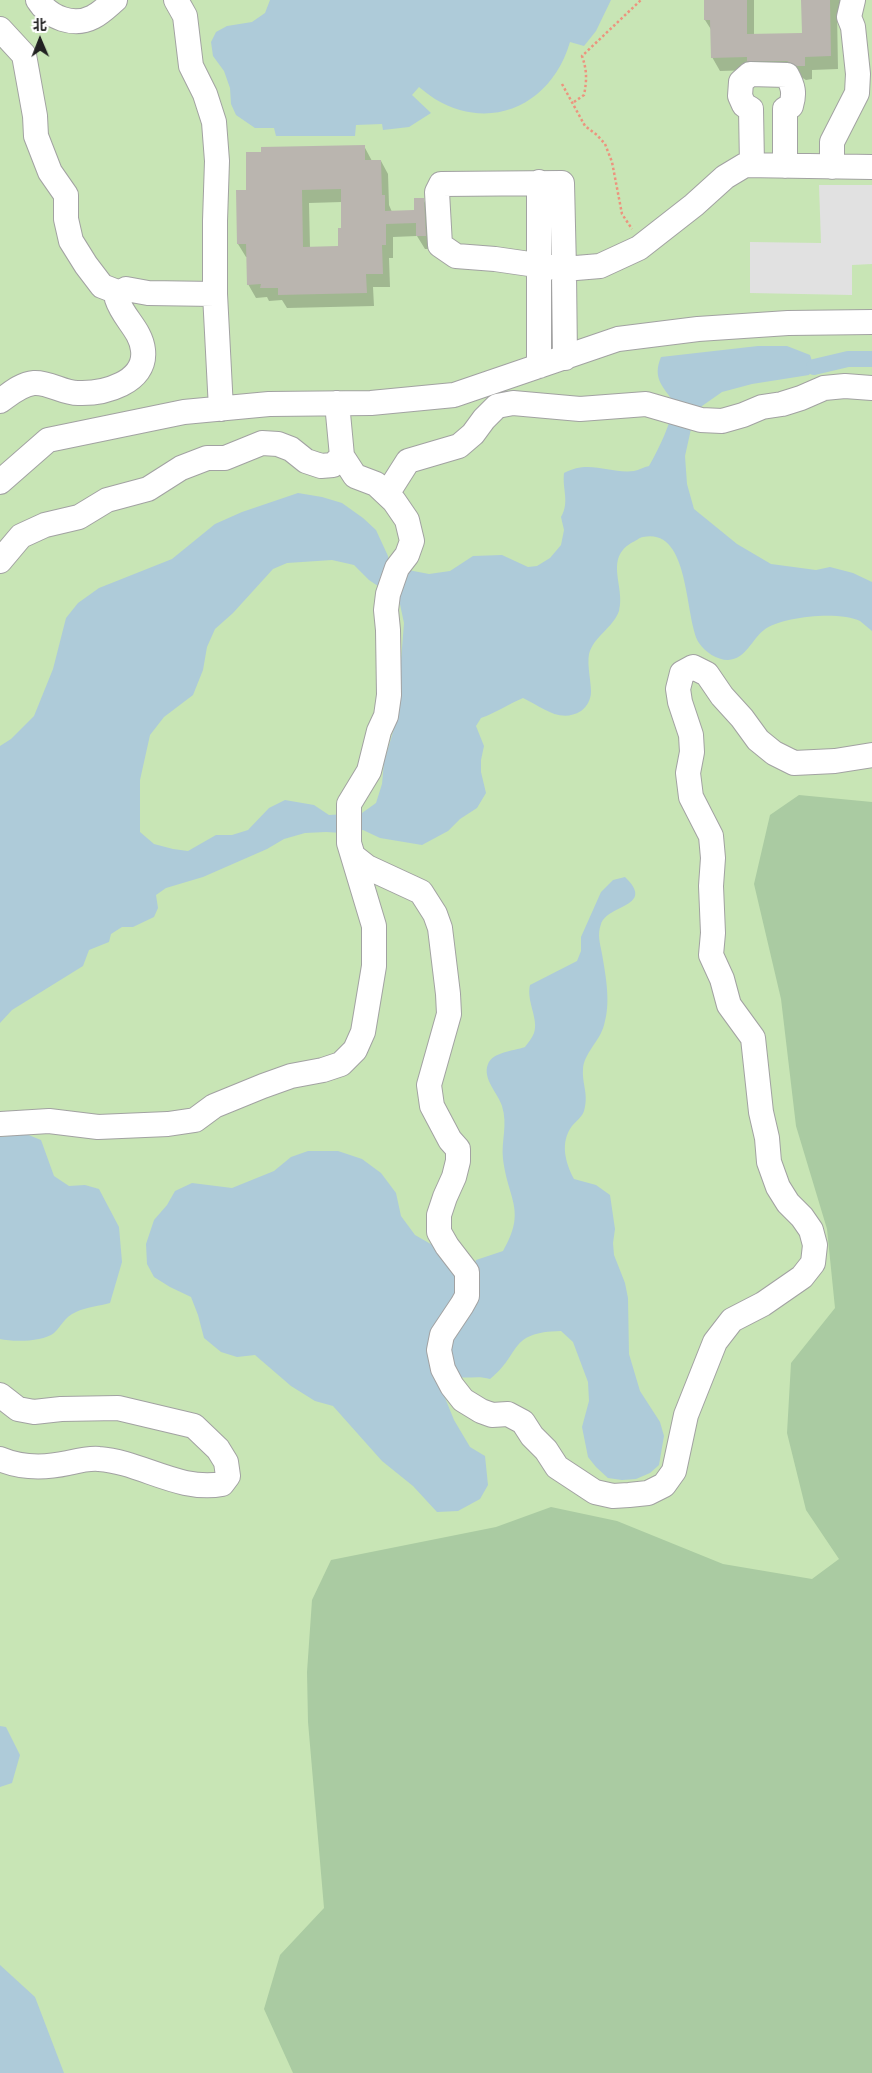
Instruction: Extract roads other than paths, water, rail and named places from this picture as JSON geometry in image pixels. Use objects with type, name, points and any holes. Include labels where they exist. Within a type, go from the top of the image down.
[{"type":"street","points":[[38,0],[59,19],[77,22],[93,18],[115,0]]},
{"type":"street","points":[[176,0],[185,16],[191,66],[205,94],[214,122],[217,161],[215,221],[216,294],[221,409]]},
{"type":"street","points":[[832,167],[832,142],[857,93],[858,74],[854,27],[849,17],[853,0]]},
{"type":"street","points":[[0,29],[24,55],[35,116],[36,136],[50,172],[66,195],[66,219],[71,241],[102,286],[120,293]]},
{"type":"street","points":[[750,74],[786,75],[792,84],[794,95],[792,106],[785,109],[752,109],[744,105],[740,96],[741,82],[750,74]]},
{"type":"street","points":[[752,109],[752,166]]},
{"type":"street","points":[[785,109],[785,166]]},
{"type":"street","points":[[550,183],[441,184],[436,192],[440,245],[456,256],[495,258],[564,269],[600,266],[639,248],[694,205],[725,177],[745,165],[872,167]]},
{"type":"street","points":[[540,366],[540,265],[550,183]]},
{"type":"street","points":[[550,183],[564,269],[565,358]]},
{"type":"street","points":[[0,401],[23,386],[34,383],[78,393],[113,389],[129,380],[143,362],[144,351],[142,341],[136,329],[117,300],[120,293],[126,289],[148,293],[216,294]]},
{"type":"street","points":[[0,482],[48,440],[184,412],[269,404],[371,403],[454,395],[618,339],[698,329],[788,323],[872,322]]},
{"type":"street","points":[[387,494],[408,461],[459,446],[473,434],[497,406],[513,403],[531,403],[554,407],[596,408],[646,404],[701,420],[722,421],[743,416],[762,407],[782,404],[824,388],[845,386],[872,388]]},
{"type":"street","points":[[0,1124],[49,1121],[98,1127],[168,1124],[195,1120],[214,1106],[263,1086],[291,1076],[323,1070],[341,1064],[355,1050],[363,1032],[374,966],[374,926],[351,846],[349,804],[369,771],[379,732],[386,716],[389,695],[386,610],[388,594],[397,568],[407,555],[412,541],[407,520],[394,501],[376,484],[355,476],[342,456],[336,403]]},
{"type":"street","points":[[0,561],[21,536],[45,525],[79,517],[106,500],[148,489],[181,468],[208,458],[224,458],[262,444],[278,444],[292,449],[306,460],[322,466],[333,465],[342,456]]},
{"type":"street","points":[[351,846],[367,867],[421,892],[435,914],[440,928],[449,1014],[429,1085],[432,1106],[450,1140],[458,1149],[458,1161],[454,1177],[439,1215],[439,1232],[467,1272],[468,1277],[467,1296],[442,1335],[439,1350],[443,1369],[463,1400],[487,1413],[508,1414],[523,1422],[557,1467],[576,1481],[595,1492],[613,1496],[648,1493],[664,1485],[674,1470],[686,1415],[715,1342],[732,1320],[763,1304],[802,1277],[814,1263],[815,1245],[811,1230],[802,1217],[788,1203],[778,1187],[769,1162],[767,1138],[760,1112],[753,1038],[728,1005],[722,979],[711,955],[713,933],[711,886],[713,858],[711,836],[691,797],[688,773],[692,752],[691,735],[682,710],[678,689],[682,673],[693,668],[708,674],[722,696],[742,718],[758,740],[774,753],[794,763],[835,761],[872,755]]},
{"type":"street","points":[[0,1395],[18,1410],[34,1412],[61,1409],[118,1408],[194,1426],[218,1449],[226,1462],[228,1476],[222,1484],[201,1486],[158,1476],[122,1463],[97,1458],[53,1466],[12,1464],[0,1459]]},
{"type":"water","points":[[270,0],[611,0],[596,31],[584,46],[570,42],[561,64],[549,82],[534,96],[517,107],[498,112],[478,113],[456,109],[435,99],[419,87],[412,95],[431,113],[409,127],[383,130],[382,124],[356,125],[355,136],[276,136],[274,128],[255,128],[236,115],[231,104],[230,88],[224,71],[213,56],[211,42],[216,32],[227,26],[252,22],[265,13]]},
{"type":"water","points":[[758,346],[787,346],[810,355],[814,367],[809,375],[752,384],[722,392],[702,406],[691,429],[685,456],[687,484],[694,509],[737,544],[771,564],[816,570],[830,567],[853,573],[872,582],[872,631],[860,621],[851,618],[811,616],[797,618],[772,625],[764,630],[740,656],[734,659],[724,660],[716,657],[699,643],[694,631],[683,577],[678,560],[670,546],[659,538],[643,537],[624,549],[619,556],[617,574],[620,592],[619,611],[591,648],[588,663],[591,692],[587,705],[581,711],[566,716],[551,713],[523,698],[481,718],[476,726],[484,746],[481,772],[486,793],[477,808],[460,819],[448,831],[422,845],[380,838],[363,830],[342,833],[305,833],[284,839],[267,849],[203,877],[166,888],[156,895],[158,908],[154,917],[133,927],[122,927],[111,934],[109,942],[89,950],[83,966],[12,1010],[0,1023],[0,746],[11,739],[34,716],[53,669],[66,618],[78,603],[99,588],[172,559],[215,524],[242,512],[298,493],[342,503],[363,518],[376,530],[388,556],[391,574],[384,590],[369,580],[354,565],[332,560],[287,563],[273,569],[233,613],[215,629],[207,647],[203,670],[193,695],[164,717],[150,735],[140,780],[140,832],[154,844],[188,851],[216,835],[232,835],[248,830],[269,808],[285,800],[314,805],[329,815],[362,813],[376,803],[382,784],[384,762],[399,712],[404,623],[398,595],[403,569],[429,574],[450,571],[473,556],[502,555],[528,567],[537,566],[550,558],[561,545],[564,530],[561,517],[565,506],[564,473],[582,467],[634,471],[649,466],[661,443],[675,404],[658,377],[661,357]]},
{"type":"water","points":[[625,877],[633,887],[635,894],[633,900],[605,917],[601,924],[599,939],[607,990],[606,1017],[602,1031],[584,1063],[583,1075],[586,1100],[584,1111],[568,1132],[565,1145],[566,1159],[574,1179],[596,1185],[610,1195],[615,1229],[614,1255],[625,1283],[628,1298],[629,1354],[640,1391],[660,1422],[664,1436],[659,1465],[650,1473],[636,1479],[622,1480],[608,1478],[588,1457],[582,1427],[589,1401],[588,1382],[573,1342],[561,1331],[544,1332],[523,1340],[500,1370],[490,1379],[458,1377],[447,1353],[476,1260],[503,1251],[514,1225],[514,1205],[503,1159],[504,1113],[487,1075],[488,1064],[494,1057],[504,1052],[525,1047],[529,1042],[535,1028],[529,991],[530,985],[577,961],[581,951],[581,937],[601,892],[613,880]]},
{"type":"water","points":[[26,1134],[41,1140],[54,1176],[69,1186],[85,1185],[99,1189],[119,1227],[122,1262],[110,1303],[72,1314],[49,1336],[36,1340],[12,1341],[0,1339],[0,1137]]},
{"type":"water","points":[[308,1151],[338,1151],[362,1159],[381,1173],[396,1193],[401,1216],[415,1235],[436,1247],[462,1278],[437,1378],[454,1420],[470,1447],[485,1456],[488,1485],[480,1499],[458,1511],[437,1512],[413,1486],[382,1461],[333,1406],[315,1401],[291,1386],[255,1355],[237,1357],[221,1352],[204,1338],[191,1297],[154,1277],[147,1264],[146,1244],[154,1220],[167,1205],[175,1191],[192,1183],[232,1188],[274,1171],[291,1157]]},
{"type":"water","points":[[0,1726],[6,1727],[20,1755],[12,1783],[0,1787]]},
{"type":"water","points":[[0,1965],[35,1997],[64,2073],[0,2073]]},
{"type":"waterway","points":[[814,367],[848,359],[872,359]]}]
